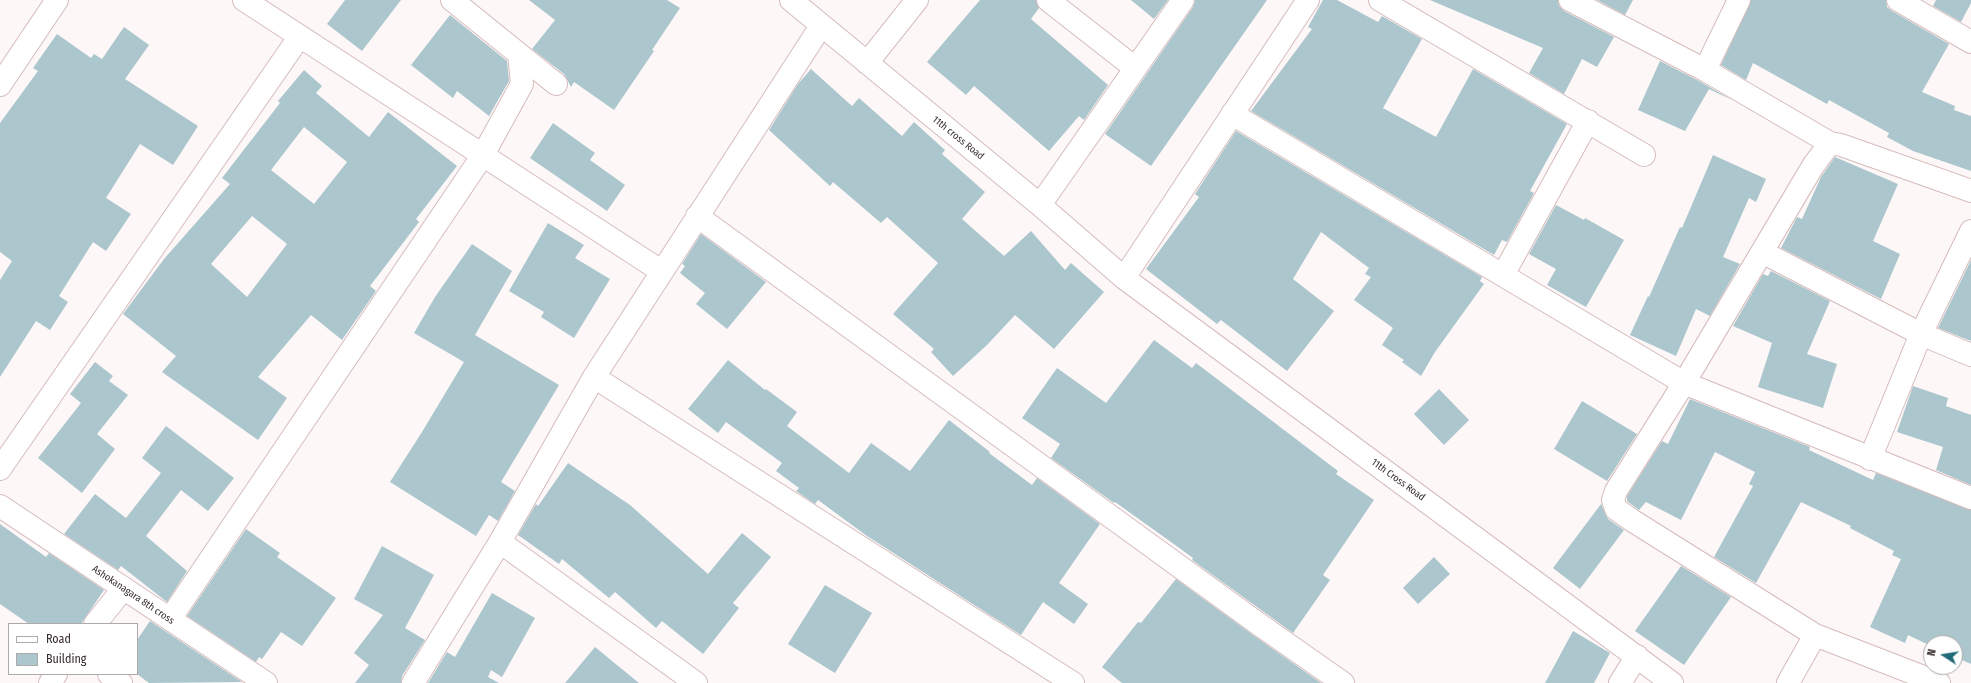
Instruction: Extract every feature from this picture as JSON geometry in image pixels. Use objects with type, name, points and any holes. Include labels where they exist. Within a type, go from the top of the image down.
[{"type":"street","points":[[0,85],[57,0]]},
{"type":"street","points":[[244,0],[661,271]]},
{"type":"street","points":[[452,0],[556,84]]},
{"type":"street","name":"11th cross Road","points":[[791,0],[1040,205],[1124,278]]},
{"type":"street","points":[[868,63],[917,0]]},
{"type":"street","points":[[1048,0],[1135,68]]},
{"type":"street","points":[[1040,205],[1183,0]]},
{"type":"street","points":[[1124,278],[1308,0]]},
{"type":"street","points":[[1380,0],[1644,155]]},
{"type":"street","points":[[1570,0],[1705,70],[1830,143],[1971,192]]},
{"type":"street","points":[[1705,70],[1739,0]]},
{"type":"street","points":[[1898,0],[1971,42]]},
{"type":"street","points":[[413,683],[500,542],[594,377],[661,271],[821,26]]},
{"type":"street","points":[[0,469],[300,36]]},
{"type":"street","points":[[170,619],[483,155],[522,84],[519,54]]},
{"type":"street","points":[[1232,114],[1684,383],[1870,459],[1971,498]]},
{"type":"street","points":[[1502,275],[1588,121]]},
{"type":"street","points":[[1830,143],[1813,166],[1684,383],[1616,491],[1613,500],[1616,508],[1815,635],[1939,683]]},
{"type":"street","points":[[697,216],[1260,625],[1343,683]]},
{"type":"street","points":[[1870,459],[1921,334],[1971,231]]},
{"type":"street","points":[[1762,252],[1921,334],[1971,355]]},
{"type":"street","name":"11th Cross Road","points":[[1124,278],[1672,683]]},
{"type":"street","points":[[594,377],[1073,683]]},
{"type":"street","name":"Ashokanagara 8th cross","points":[[0,506],[266,683]]},
{"type":"street","points":[[500,542],[696,683]]},
{"type":"street","points":[[96,623],[124,588]]},
{"type":"street","points":[[1788,683],[1815,635]]},
{"type":"street","points":[[1620,683],[1637,656]]},
{"type":"street","points":[[110,675],[121,683]]},
{"type":"building","points":[[345,0],[401,0],[362,51],[327,24]]},
{"type":"building","points":[[529,0],[667,0],[680,8],[652,50],[654,51],[614,110],[574,82],[571,87],[564,74],[532,49],[555,20]]},
{"type":"building","points":[[980,0],[1036,0],[1039,8],[1031,19],[1108,85],[1084,120],[1079,116],[1049,151],[974,86],[966,95],[927,62]]},
{"type":"building","points":[[1131,0],[1168,0],[1154,19]]},
{"type":"building","points":[[1195,0],[1267,0],[1151,166],[1105,134],[1193,7]]},
{"type":"building","points":[[1323,0],[1337,0],[1378,22],[1382,16],[1422,39],[1383,108],[1436,137],[1473,69],[1567,124],[1530,191],[1534,193],[1507,242],[1502,240],[1494,255],[1251,111],[1312,29],[1308,27]]},
{"type":"building","points":[[1430,0],[1558,0],[1559,6],[1564,11],[1614,37],[1597,67],[1582,59],[1564,94],[1529,73],[1543,48]]},
{"type":"building","points":[[1597,0],[1633,0],[1625,15]]},
{"type":"building","points":[[1751,0],[1886,0],[1887,7],[1892,11],[1949,44],[1922,92],[1955,106],[1954,110],[1971,116],[1971,171],[1913,151],[1887,137],[1889,133],[1829,100],[1827,104],[1753,63],[1746,80],[1721,65]]},
{"type":"building","points":[[1936,0],[1971,0],[1971,3],[1961,22],[1933,6]]},
{"type":"building","points":[[450,15],[507,61],[509,81],[489,116],[457,91],[453,98],[411,65]]},
{"type":"building","points":[[124,27],[149,45],[125,79],[198,126],[173,165],[140,144],[106,198],[131,214],[106,251],[93,242],[59,296],[68,302],[50,330],[36,321],[0,377],[0,280],[12,261],[0,252],[0,123],[38,71],[33,68],[57,34],[91,58],[94,54],[102,59]]},
{"type":"building","points":[[1660,61],[1732,100],[1709,89],[1685,131],[1638,110]]},
{"type":"building","points":[[811,69],[852,106],[859,98],[902,136],[914,122],[945,150],[942,154],[985,192],[962,219],[1004,256],[1031,231],[1065,270],[1071,263],[1104,292],[1054,349],[1015,315],[987,345],[953,376],[931,352],[934,349],[893,314],[938,263],[887,217],[881,223],[833,182],[830,186],[769,130],[798,84]]},
{"type":"building","points":[[304,70],[322,86],[316,93],[369,137],[388,112],[457,166],[416,219],[419,222],[370,286],[376,291],[342,340],[311,315],[258,377],[287,398],[258,440],[162,372],[176,356],[123,314],[164,259],[230,184],[222,178],[280,103],[278,101]],"holes":[[[304,127],[347,162],[314,204],[271,170]],[[252,216],[287,244],[247,297],[211,264]]]},
{"type":"building","points":[[553,123],[595,153],[590,160],[625,185],[607,211],[530,158]]},
{"type":"building","points":[[1236,131],[1482,277],[1480,281],[1484,284],[1435,352],[1421,376],[1402,362],[1404,360],[1382,345],[1393,328],[1354,300],[1371,277],[1365,274],[1369,268],[1321,232],[1293,279],[1334,311],[1287,371],[1221,320],[1217,324],[1146,269],[1199,197],[1195,194]]},
{"type":"building","points":[[1713,155],[1766,179],[1756,202],[1749,198],[1723,257],[1740,264],[1710,316],[1696,309],[1676,356],[1630,335],[1648,296],[1649,297],[1680,227],[1682,228]]},
{"type":"building","points":[[1835,157],[1898,184],[1873,241],[1900,254],[1881,299],[1781,248],[1797,217],[1802,219],[1821,177]]},
{"type":"building","points":[[1556,205],[1584,220],[1585,218],[1624,240],[1586,307],[1547,285],[1556,269],[1529,254]]},
{"type":"building","points":[[548,223],[584,245],[575,258],[610,279],[574,338],[541,317],[544,312],[509,291]]},
{"type":"building","points":[[701,234],[766,282],[727,329],[696,304],[705,293],[680,273],[685,266],[682,264]]},
{"type":"building","points":[[472,244],[512,271],[475,335],[559,385],[501,482],[515,491],[498,521],[489,515],[476,536],[390,482],[464,362],[414,333],[435,297]]},
{"type":"building","points":[[1971,260],[1971,341],[1938,328]]},
{"type":"building","points":[[1771,271],[1830,301],[1807,354],[1837,364],[1823,408],[1758,387],[1772,343],[1733,326],[1763,274],[1768,276]]},
{"type":"building","points":[[1154,340],[1192,368],[1196,363],[1338,471],[1336,474],[1374,500],[1323,575],[1330,580],[1293,633],[1192,560],[1193,558],[1171,542],[1051,458],[1060,444],[1022,418],[1057,368],[1106,403]]},
{"type":"building","points":[[728,360],[765,390],[766,389],[797,412],[787,426],[849,473],[871,443],[910,471],[949,420],[990,452],[989,453],[1032,485],[1037,478],[1100,524],[1059,583],[1088,604],[1074,624],[1043,602],[1021,635],[867,536],[818,500],[815,504],[796,491],[799,488],[776,471],[782,463],[726,422],[718,433],[688,409]]},
{"type":"building","points":[[95,362],[113,376],[109,381],[128,395],[97,434],[115,449],[82,493],[38,458],[81,403],[70,394]]},
{"type":"building","points":[[1913,386],[1948,398],[1946,406],[1971,415],[1971,485],[1936,470],[1943,447],[1897,432]]},
{"type":"building","points":[[1439,389],[1469,420],[1444,445],[1414,414]]},
{"type":"building","points":[[1690,399],[1810,447],[1809,450],[1873,480],[1876,473],[1971,510],[1971,664],[1963,660],[1963,635],[1923,635],[1923,642],[1908,635],[1905,643],[1870,627],[1901,559],[1892,555],[1894,551],[1850,528],[1851,526],[1801,502],[1756,583],[1714,557],[1753,486],[1749,484],[1755,472],[1715,452],[1681,520],[1646,502],[1639,510],[1627,501],[1627,496],[1662,441],[1668,444]]},
{"type":"building","points":[[1582,401],[1637,434],[1607,481],[1554,449]]},
{"type":"building","points":[[166,426],[234,478],[208,511],[181,490],[146,536],[187,571],[167,602],[121,566],[118,570],[64,534],[95,494],[126,518],[161,473],[142,458]]},
{"type":"building","points":[[568,463],[630,505],[708,574],[742,533],[771,557],[733,603],[739,608],[703,654],[662,621],[656,628],[615,592],[609,598],[562,559],[559,564],[518,535],[536,504],[538,506]]},
{"type":"building","points":[[1601,504],[1608,519],[1624,530],[1580,589],[1553,568]]},
{"type":"building","points":[[0,524],[46,557],[49,553],[104,590],[82,623],[28,623],[0,604]]},
{"type":"building","points":[[246,529],[280,553],[277,557],[336,598],[302,646],[281,632],[262,659],[259,657],[256,662],[187,616]]},
{"type":"building","points":[[382,546],[434,575],[405,628],[425,640],[402,676],[401,683],[355,683],[369,665],[354,653],[383,615],[354,599]]},
{"type":"building","points":[[1434,557],[1450,574],[1418,604],[1403,588]]},
{"type":"building","points":[[1681,566],[1731,597],[1684,665],[1635,631]]},
{"type":"building","points":[[1176,579],[1321,683],[1122,683],[1102,667],[1138,622],[1141,623]]},
{"type":"building","points":[[825,585],[872,613],[835,673],[788,644]]},
{"type":"building","points":[[492,593],[535,618],[502,677],[491,670],[488,677],[499,683],[428,683],[447,652],[455,657]]},
{"type":"building","points":[[150,621],[242,682],[149,683],[138,675],[138,639]]},
{"type":"building","points":[[1573,631],[1610,653],[1594,683],[1545,683]]},
{"type":"building","points":[[595,647],[639,683],[565,683]]}]
